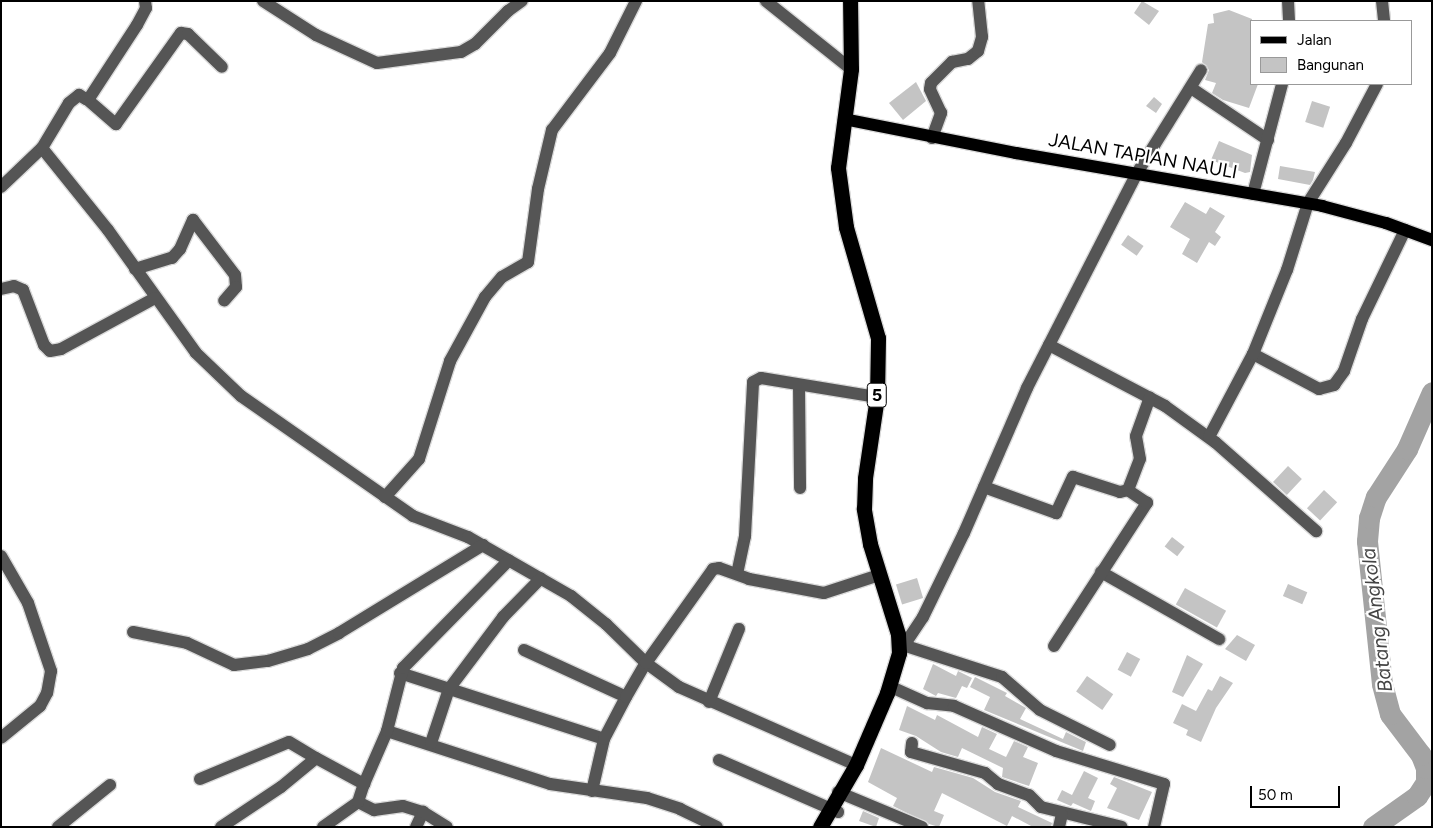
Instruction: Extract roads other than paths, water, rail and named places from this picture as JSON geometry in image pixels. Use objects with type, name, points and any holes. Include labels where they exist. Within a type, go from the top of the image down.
[{"type":"highway","name":"5","points":[[820,827],[833,810],[856,765],[903,650],[892,609],[879,575],[864,509],[865,478],[877,397],[878,338],[846,227],[838,159],[851,69],[850,1]]},
{"type":"highway","name":"5","points":[[831,827],[833,810]]},
{"type":"main road","name":"JALAN TAPIAN NAULI","points":[[844,119],[932,138],[1308,203],[1353,213],[1432,240]]},
{"type":"street","points":[[88,100],[137,25],[146,8],[145,1]]},
{"type":"street","points":[[263,1],[316,35],[377,63],[461,52],[475,44],[508,11],[522,1]]},
{"type":"street","points":[[385,497],[422,454],[450,361],[485,297],[502,277],[528,262],[538,189],[552,130],[610,53],[636,1]]},
{"type":"street","points":[[766,1],[851,69]]},
{"type":"street","points":[[932,138],[940,114],[930,89],[932,82],[952,62],[968,59],[978,51],[982,36],[978,1]]},
{"type":"street","points":[[1288,1],[1289,20]]},
{"type":"street","points":[[1382,1],[1384,20]]},
{"type":"street","points":[[1,187],[42,148],[69,103],[79,95],[88,100],[116,124],[181,33],[188,34],[222,68]]},
{"type":"street","points":[[1110,745],[1040,710],[1002,677],[903,650],[935,592],[1049,345],[1137,173],[1201,70]]},
{"type":"street","points":[[1253,194],[1282,85]]},
{"type":"street","points":[[1208,437],[1253,354],[1287,270],[1308,203],[1346,143],[1375,85]]},
{"type":"street","points":[[1191,88],[1268,140]]},
{"type":"street","points":[[42,148],[196,352],[240,396],[412,516],[482,545],[541,578],[588,609],[646,663],[679,687],[709,702],[856,765]]},
{"type":"street","points":[[135,269],[172,258],[180,249],[193,220],[227,262],[237,280],[232,294],[224,301]]},
{"type":"street","points":[[1253,354],[1319,390],[1334,385],[1344,371],[1362,319],[1405,230]]},
{"type":"street","points":[[1,289],[14,286],[23,290],[44,345],[50,351],[61,349],[156,298]]},
{"type":"street","points":[[1049,345],[1150,396],[1208,437],[1316,531]]},
{"type":"street","points":[[737,574],[745,536],[752,385],[761,378],[799,386],[877,397]]},
{"type":"street","points":[[799,386],[800,488]]},
{"type":"street","points":[[1128,490],[1140,459],[1136,436],[1150,396]]},
{"type":"street","points":[[984,486],[1056,512],[1073,477],[1120,492],[1128,490],[1147,503],[1054,646]]},
{"type":"street","points":[[133,632],[187,643],[234,665],[268,661],[308,649],[339,633],[482,545]]},
{"type":"street","points":[[1,556],[28,603],[51,671],[48,693],[40,706],[1,738]]},
{"type":"street","points":[[323,827],[358,802],[388,730],[400,673],[509,560]]},
{"type":"street","points":[[592,790],[604,739],[626,697],[646,663],[712,571],[719,568],[808,593],[824,594],[879,575]]},
{"type":"street","points":[[1101,572],[1218,639]]},
{"type":"street","points":[[431,743],[449,689],[503,616],[541,578]]},
{"type":"street","points":[[709,702],[739,630]]},
{"type":"street","points":[[524,650],[626,697]]},
{"type":"street","points":[[400,673],[604,739]]},
{"type":"street","points":[[889,686],[930,704],[954,706],[1049,748],[1164,784],[1154,827]]},
{"type":"street","points":[[388,730],[550,784],[647,798],[680,809],[717,827]]},
{"type":"street","points":[[200,779],[289,742],[364,784]]},
{"type":"street","points":[[912,743],[911,752],[985,774],[998,784],[1029,795],[1042,807],[1062,814],[1122,827]]},
{"type":"street","points":[[221,827],[281,787],[316,758]]},
{"type":"street","points":[[719,760],[833,810]]},
{"type":"street","points":[[58,827],[110,785]]},
{"type":"street","points":[[842,794],[922,827]]},
{"type":"street","points":[[358,802],[374,810],[403,806],[423,812],[447,827]]},
{"type":"street","points":[[416,827],[423,812]]},
{"type":"street","points":[[1059,827],[1062,814]]},
{"type":"waterway","name":"Batang Angkola","points":[[1373,827],[1417,796],[1426,782],[1426,768],[1421,755],[1390,714],[1382,684],[1367,541],[1369,518],[1376,497],[1407,449],[1432,392]]}]
